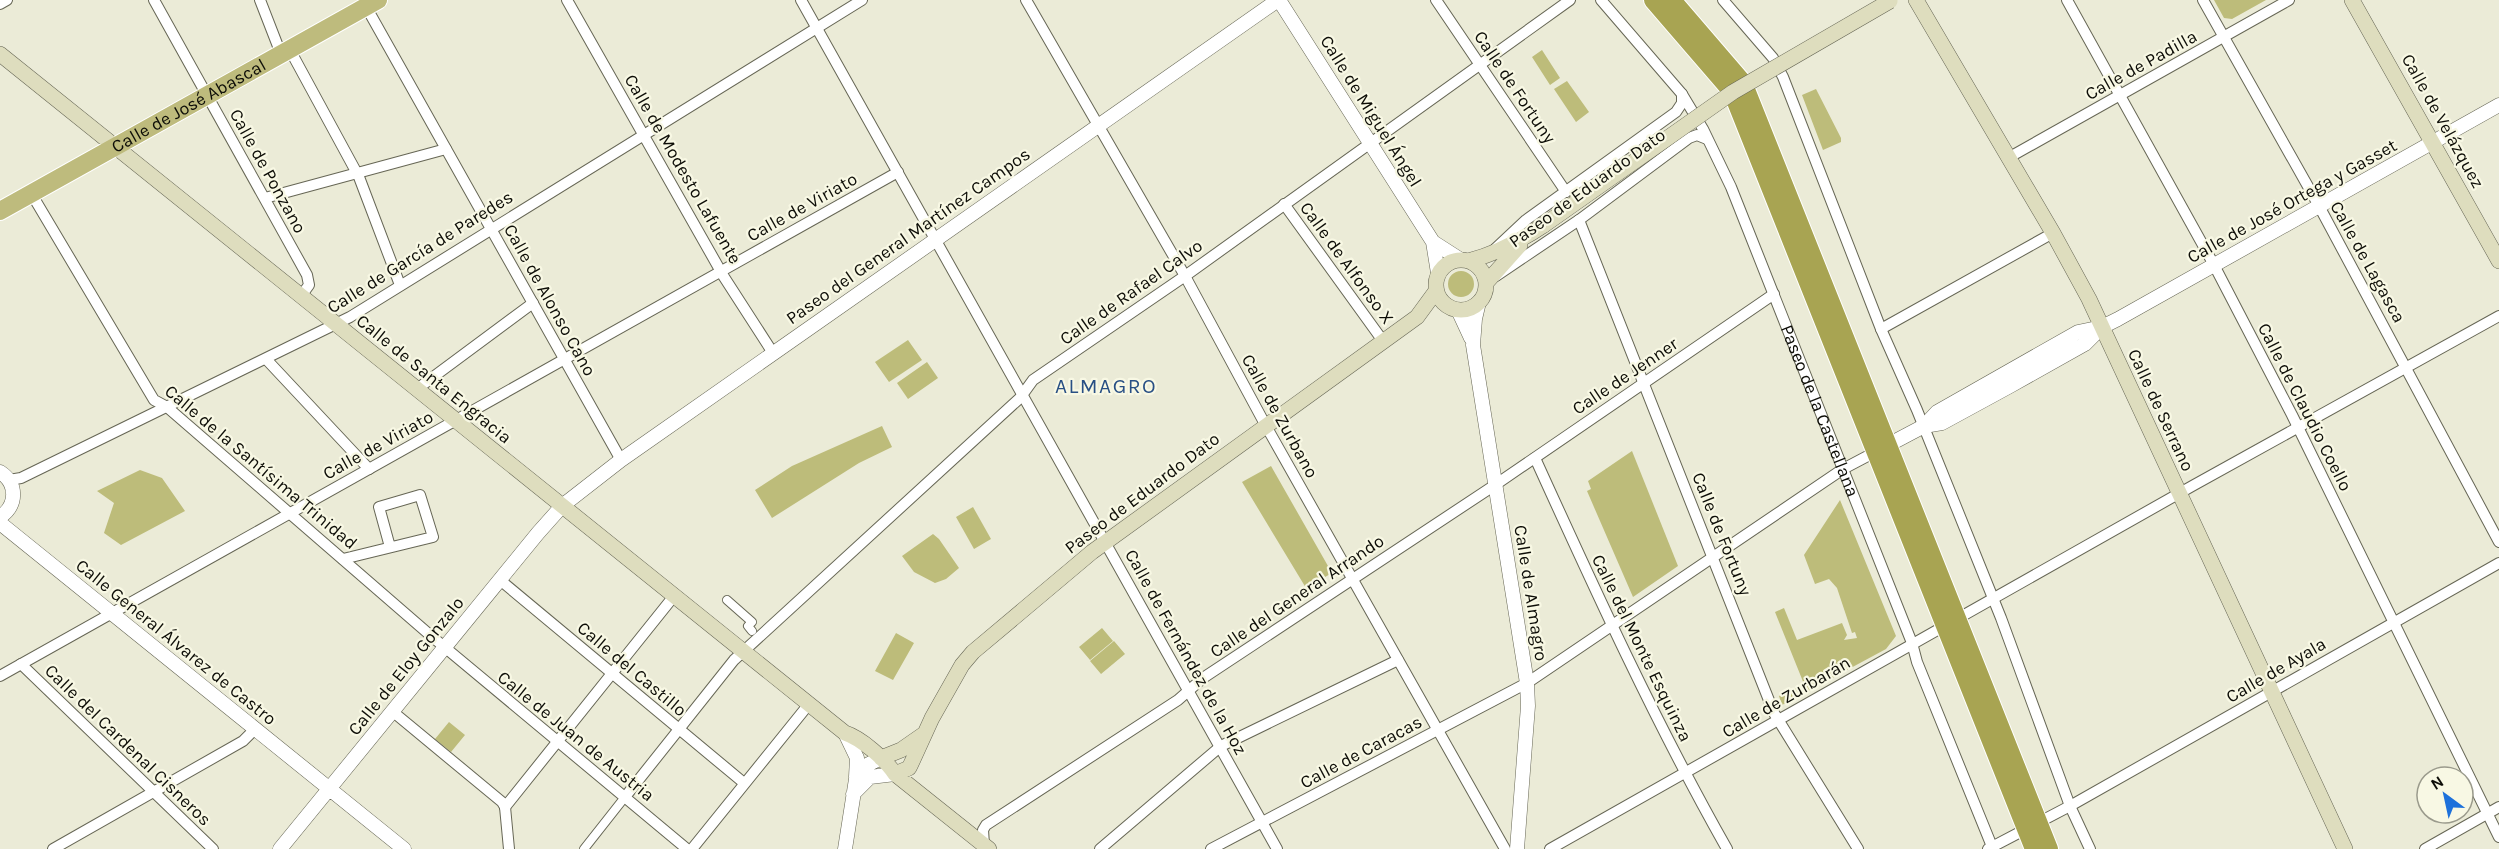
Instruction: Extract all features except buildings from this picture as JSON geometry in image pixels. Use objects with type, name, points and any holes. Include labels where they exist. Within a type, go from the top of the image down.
[{"type":"highway","name":"Paseo de la Castellana","points":[[1653,0],[1728,87],[1882,448]]},
{"type":"highway","name":"Paseo de la Castellana","points":[[1672,0],[1740,79],[1747,92],[1951,623],[2032,826],[2049,849]]},
{"type":"highway","name":"Paseo de la Castellana","points":[[2032,826],[2034,849]]},
{"type":"main road","points":[[1528,236],[1733,92],[1890,0]]},
{"type":"main road","name":"Calle de Serrano","points":[[1916,0],[2053,233],[2102,327],[2345,849]]},
{"type":"main road","name":"Calle de Velázquez","points":[[2352,0],[2499,261]]},
{"type":"main road","name":"Calle de José Abascal","points":[[0,211],[286,52],[369,2]]},
{"type":"main road","name":"Calle de Santa Engracia","points":[[0,54],[845,733],[882,758],[895,774],[986,847]]},
{"type":"main road","name":"Paseo de Eduardo Dato","points":[[1464,260],[1489,256],[1528,236]]},
{"type":"main road","name":"Paseo de Eduardo Dato","points":[[1488,280],[1528,236]]},
{"type":"main road","points":[[1464,260],[1481,270],[1488,280],[1479,302],[1469,309],[1453,309],[1440,300],[1436,291],[1438,273],[1446,264],[1464,260]]},
{"type":"main road","name":"Paseo de Eduardo Dato","points":[[895,774],[909,768],[924,734],[967,659],[1106,542],[1417,316],[1436,291]]},
{"type":"main road","name":"Paseo de Eduardo Dato","points":[[1417,316],[1453,309]]},
{"type":"main road","points":[[882,758],[901,750],[924,734]]},
{"type":"street","points":[[0,4],[7,0]]},
{"type":"street","name":"Calle de Ponzano","points":[[154,0],[308,276],[309,285],[301,296]]},
{"type":"street","points":[[260,0],[286,52],[357,173],[400,285]]},
{"type":"street","name":"Calle de Modesto Lafuente","points":[[567,0],[721,271],[773,353]]},
{"type":"street","name":"Calle de Fernández de la Hoz","points":[[801,0],[1277,849]]},
{"type":"street","name":"Calle de García de Paredes","points":[[4,476],[21,478],[335,324],[862,0]]},
{"type":"street","name":"Calle de Zurbano","points":[[1026,0],[1185,276],[1266,426],[1505,849]]},
{"type":"street","name":"Paseo del General Martínez Campos","points":[[562,506],[621,460],[1279,0]]},
{"type":"street","name":"Calle de Miguel Ángel","points":[[1279,0],[1432,242],[1438,273]]},
{"type":"street","name":"Calle de Fortuny","points":[[1436,0],[1566,192]]},
{"type":"street","name":"Calle de Rafael Calvo","points":[[625,797],[744,651],[1022,394],[1033,380],[1185,276],[1570,0]]},
{"type":"street","name":"Paseo de la Castellana","points":[[1601,0],[1682,94],[1731,187],[1991,848],[2070,806]]},
{"type":"street","points":[[1723,0],[1773,58],[1783,77],[1881,329],[1924,426],[2022,674],[2038,725],[2070,806],[2090,849]]},
{"type":"street","name":"Calle de Claudio Coello","points":[[2067,0],[2214,265],[2298,428],[2499,837]]},
{"type":"street","name":"Calle de Lagasca","points":[[2203,0],[2319,206],[2499,542]]},
{"type":"street","name":"Calle de Padilla","points":[[2008,158],[2289,0]]},
{"type":"street","name":"Calle de Alonso Cano","points":[[369,2],[490,229],[621,460]]},
{"type":"street","name":"Paseo de Eduardo Dato","points":[[1489,256],[1517,227],[1676,112],[1682,103],[1682,94]]},
{"type":"street","name":"Calle de José Ortega y Gasset","points":[[1713,557],[1843,469],[1924,426],[1937,412],[2078,332],[2102,327],[2499,105]]},
{"type":"street","name":"Paseo de Eduardo Dato","points":[[1488,280],[1507,270],[1579,220],[1689,138],[1697,135],[1707,139]]},
{"type":"street","points":[[265,198],[446,149]]},
{"type":"street","name":"Calle de Viriato","points":[[0,676],[898,172]]},
{"type":"street","name":"Calle de la Santísima Trinidad","points":[[31,194],[154,400],[167,408],[444,648]]},
{"type":"street","name":"Calle de Alfonso X","points":[[1284,204],[1383,341]]},
{"type":"street","name":"Calle de Fortuny","points":[[1579,220],[1778,720],[1858,849]]},
{"type":"street","points":[[1881,329],[2053,233]]},
{"type":"street","name":"Calle de Miguel Ángel","points":[[1432,242],[1464,260]]},
{"type":"street","name":"Calle de Jenner","points":[[1495,485],[1774,294]]},
{"type":"street","name":"Calle de Almagro","points":[[1479,302],[1473,345],[1527,683],[1528,706],[1517,849]]},
{"type":"street","points":[[417,389],[532,303]]},
{"type":"street","name":"Calle de Almagro","points":[[1453,309],[1473,345]]},
{"type":"street","name":"Calle de Zurbarán","points":[[1550,849],[2178,494],[2499,316]]},
{"type":"street","points":[[266,359],[369,470]]},
{"type":"street","name":"Calle del Monte Esquinza","points":[[1534,458],[1611,626],[1684,774],[1727,849]]},
{"type":"street","points":[[0,517],[9,508],[14,491],[4,476]]},
{"type":"street","name":"Calle del General Arrando","points":[[986,847],[983,830],[986,825],[1190,692],[1203,678],[1495,485]]},
{"type":"street","points":[[343,559],[433,537],[420,495],[380,507],[390,547]]},
{"type":"street","name":"Calle de Eloy Gonzalo","points":[[280,849],[562,506]]},
{"type":"street","name":"Calle General Álvarez de Castro","points":[[0,523],[404,849]]},
{"type":"street","name":"Calle de Caracas","points":[[1211,849],[1527,683],[1713,557]]},
{"type":"street","name":"Calle de Ayala","points":[[2070,806],[2499,563]]},
{"type":"street","name":"Calle del Castillo","points":[[500,580],[744,783]]},
{"type":"street","points":[[505,807],[674,596]]},
{"type":"street","points":[[727,600],[752,622],[748,626],[752,631]]},
{"type":"street","name":"Calle de Juan de Austria","points":[[444,648],[687,849]]},
{"type":"street","points":[[1100,849],[1221,746],[1398,660]]},
{"type":"street","name":"Calle del Cardenal Cisneros","points":[[21,664],[213,849]]},
{"type":"street","points":[[692,849],[809,704]]},
{"type":"street","points":[[392,711],[502,802],[505,807],[510,849]]},
{"type":"street","points":[[53,849],[243,741],[256,728]]},
{"type":"street","name":"Calle de Santa Engracia","points":[[845,733],[857,758],[845,849]]},
{"type":"street","points":[[856,779],[863,767],[882,758]]},
{"type":"street","points":[[853,794],[870,777],[895,774]]},
{"type":"street","points":[[584,849],[625,797]]},
{"type":"street","points":[[2425,849],[2499,807]]},
{"type":"shaded area","points":[[2214,0],[2266,0],[2232,19],[2224,18]]},
{"type":"shaded area","points":[[1542,50],[1560,78],[1550,85],[1532,57]]},
{"type":"shaded area","points":[[1567,81],[1589,112],[1576,122],[1554,89]]},
{"type":"shaded area","points":[[1816,89],[1841,138],[1841,142],[1823,150],[1802,95]]},
{"type":"shaded area","points":[[1461,271],[1470,275],[1474,284],[1470,293],[1461,297],[1452,293],[1448,284],[1452,275]]},
{"type":"shaded area","points":[[908,340],[922,360],[889,382],[875,362]]},
{"type":"shaded area","points":[[927,362],[938,378],[908,399],[897,383]]},
{"type":"shaded area","points":[[882,426],[892,447],[859,463],[772,518],[755,490],[792,466]]},
{"type":"shaded area","points":[[1632,451],[1678,566],[1633,597],[1587,491],[1591,489],[1588,481]]},
{"type":"shaded area","points":[[1271,466],[1332,573],[1306,588],[1242,482]]},
{"type":"shaded area","points":[[140,470],[162,478],[185,511],[121,545],[104,533],[114,503],[97,491]]},
{"type":"shaded area","points":[[1840,500],[1896,636],[1886,649],[1782,705],[1779,696],[1804,684],[1775,612],[1784,608],[1797,640],[1842,623],[1847,635],[1844,640],[1857,638],[1855,632],[1852,633],[1837,588],[1829,579],[1815,584],[1804,555]]},
{"type":"shaded area","points":[[973,507],[991,539],[974,549],[956,517]]},
{"type":"shaded area","points":[[933,534],[959,568],[946,579],[935,583],[914,572],[902,556]]},
{"type":"shaded area","points":[[1102,628],[1113,641],[1090,660],[1079,647]]},
{"type":"shaded area","points":[[896,633],[914,643],[893,680],[875,671]]},
{"type":"shaded area","points":[[1114,641],[1125,654],[1101,674],[1090,661]]},
{"type":"shaded area","points":[[449,722],[465,735],[451,752],[435,739]]},
{"type":"district","name":"ALMAGRO","points":[[1106,386]]}]
